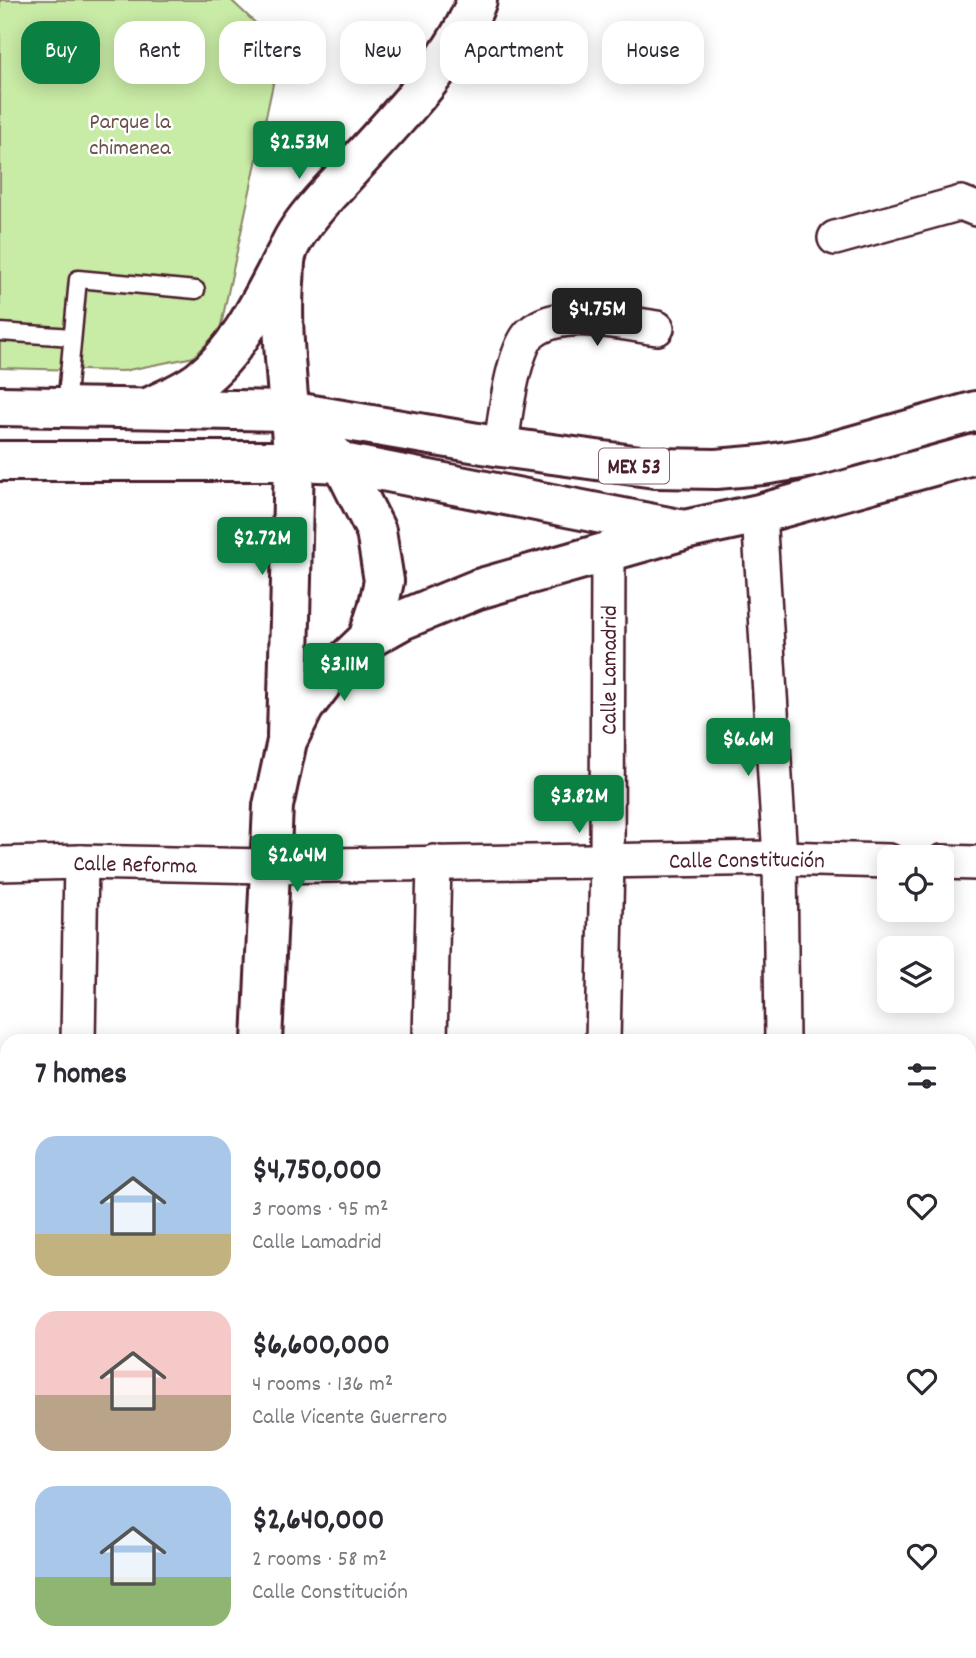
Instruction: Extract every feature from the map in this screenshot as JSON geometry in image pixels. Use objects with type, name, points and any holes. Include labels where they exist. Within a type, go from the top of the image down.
[{"type":"main road","points":[[146,409],[200,381],[217,365],[250,319],[299,232],[321,201],[415,96],[472,16],[477,0]]},
{"type":"main road","points":[[262,1034],[273,806],[287,741],[294,461],[283,330],[286,254]]},
{"type":"main road","points":[[0,406],[289,411],[342,463],[376,531],[384,581],[379,608],[368,639]]},
{"type":"main road","name":"MEX 53","points":[[289,411],[501,447],[655,468],[716,469],[813,457],[976,411]]},
{"type":"main road","name":"MEX 53","points":[[294,461],[342,463],[684,530],[760,514],[976,454]]},
{"type":"main road","points":[[0,461],[294,461]]},
{"type":"main road","points":[[287,741],[304,708],[324,681],[368,639],[402,620],[478,589],[684,530]]},
{"type":"street","points":[[835,238],[961,203],[976,209]]},
{"type":"street","points":[[501,447],[518,357],[529,334],[560,320],[583,318],[657,328]]},
{"type":"street","points":[[0,482],[52,460]]},
{"type":"street","points":[[760,514],[780,858],[782,1034]]},
{"type":"street","name":"Calle Lamadrid","points":[[603,1034],[607,863],[608,551]]},
{"type":"street","name":"Calle Constitución","points":[[269,866],[434,862],[607,863],[780,858],[877,861]]},
{"type":"street","points":[[79,1034],[81,862]]},
{"type":"street","name":"Calle Reforma","points":[[0,864],[81,862],[269,866]]},
{"type":"street","points":[[430,1034],[434,862]]},
{"type":"street","points":[[954,862],[976,863]]},
{"type":"lane","points":[[66,407],[78,279],[196,290]]},
{"type":"lane","points":[[0,332],[72,337]]},
{"type":"green space","name":"Parque la chimenea","points":[[0,0],[231,0],[253,21],[219,21],[219,84],[273,84],[220,330],[194,357],[123,371],[0,368]]}]
